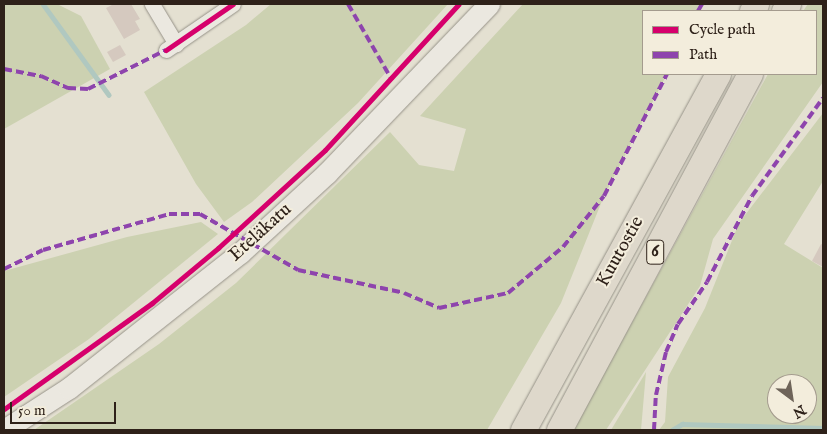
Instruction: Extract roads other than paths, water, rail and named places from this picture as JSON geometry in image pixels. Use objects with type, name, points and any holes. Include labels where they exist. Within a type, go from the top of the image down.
[{"type":"highway","name":"Kuutostie","points":[[523,430],[717,75]]},
{"type":"highway","name":"Kuutostie","points":[[559,430],[749,75]]},
{"type":"main road","name":"Eteläkatu","points":[[4,430],[77,382],[240,253],[334,166],[489,4]]},
{"type":"street","points":[[152,4],[171,47],[233,4]]},
{"type":"waterway","points":[[43,4],[109,95]]},
{"type":"waterway","points":[[672,430],[682,424],[823,428]]}]
